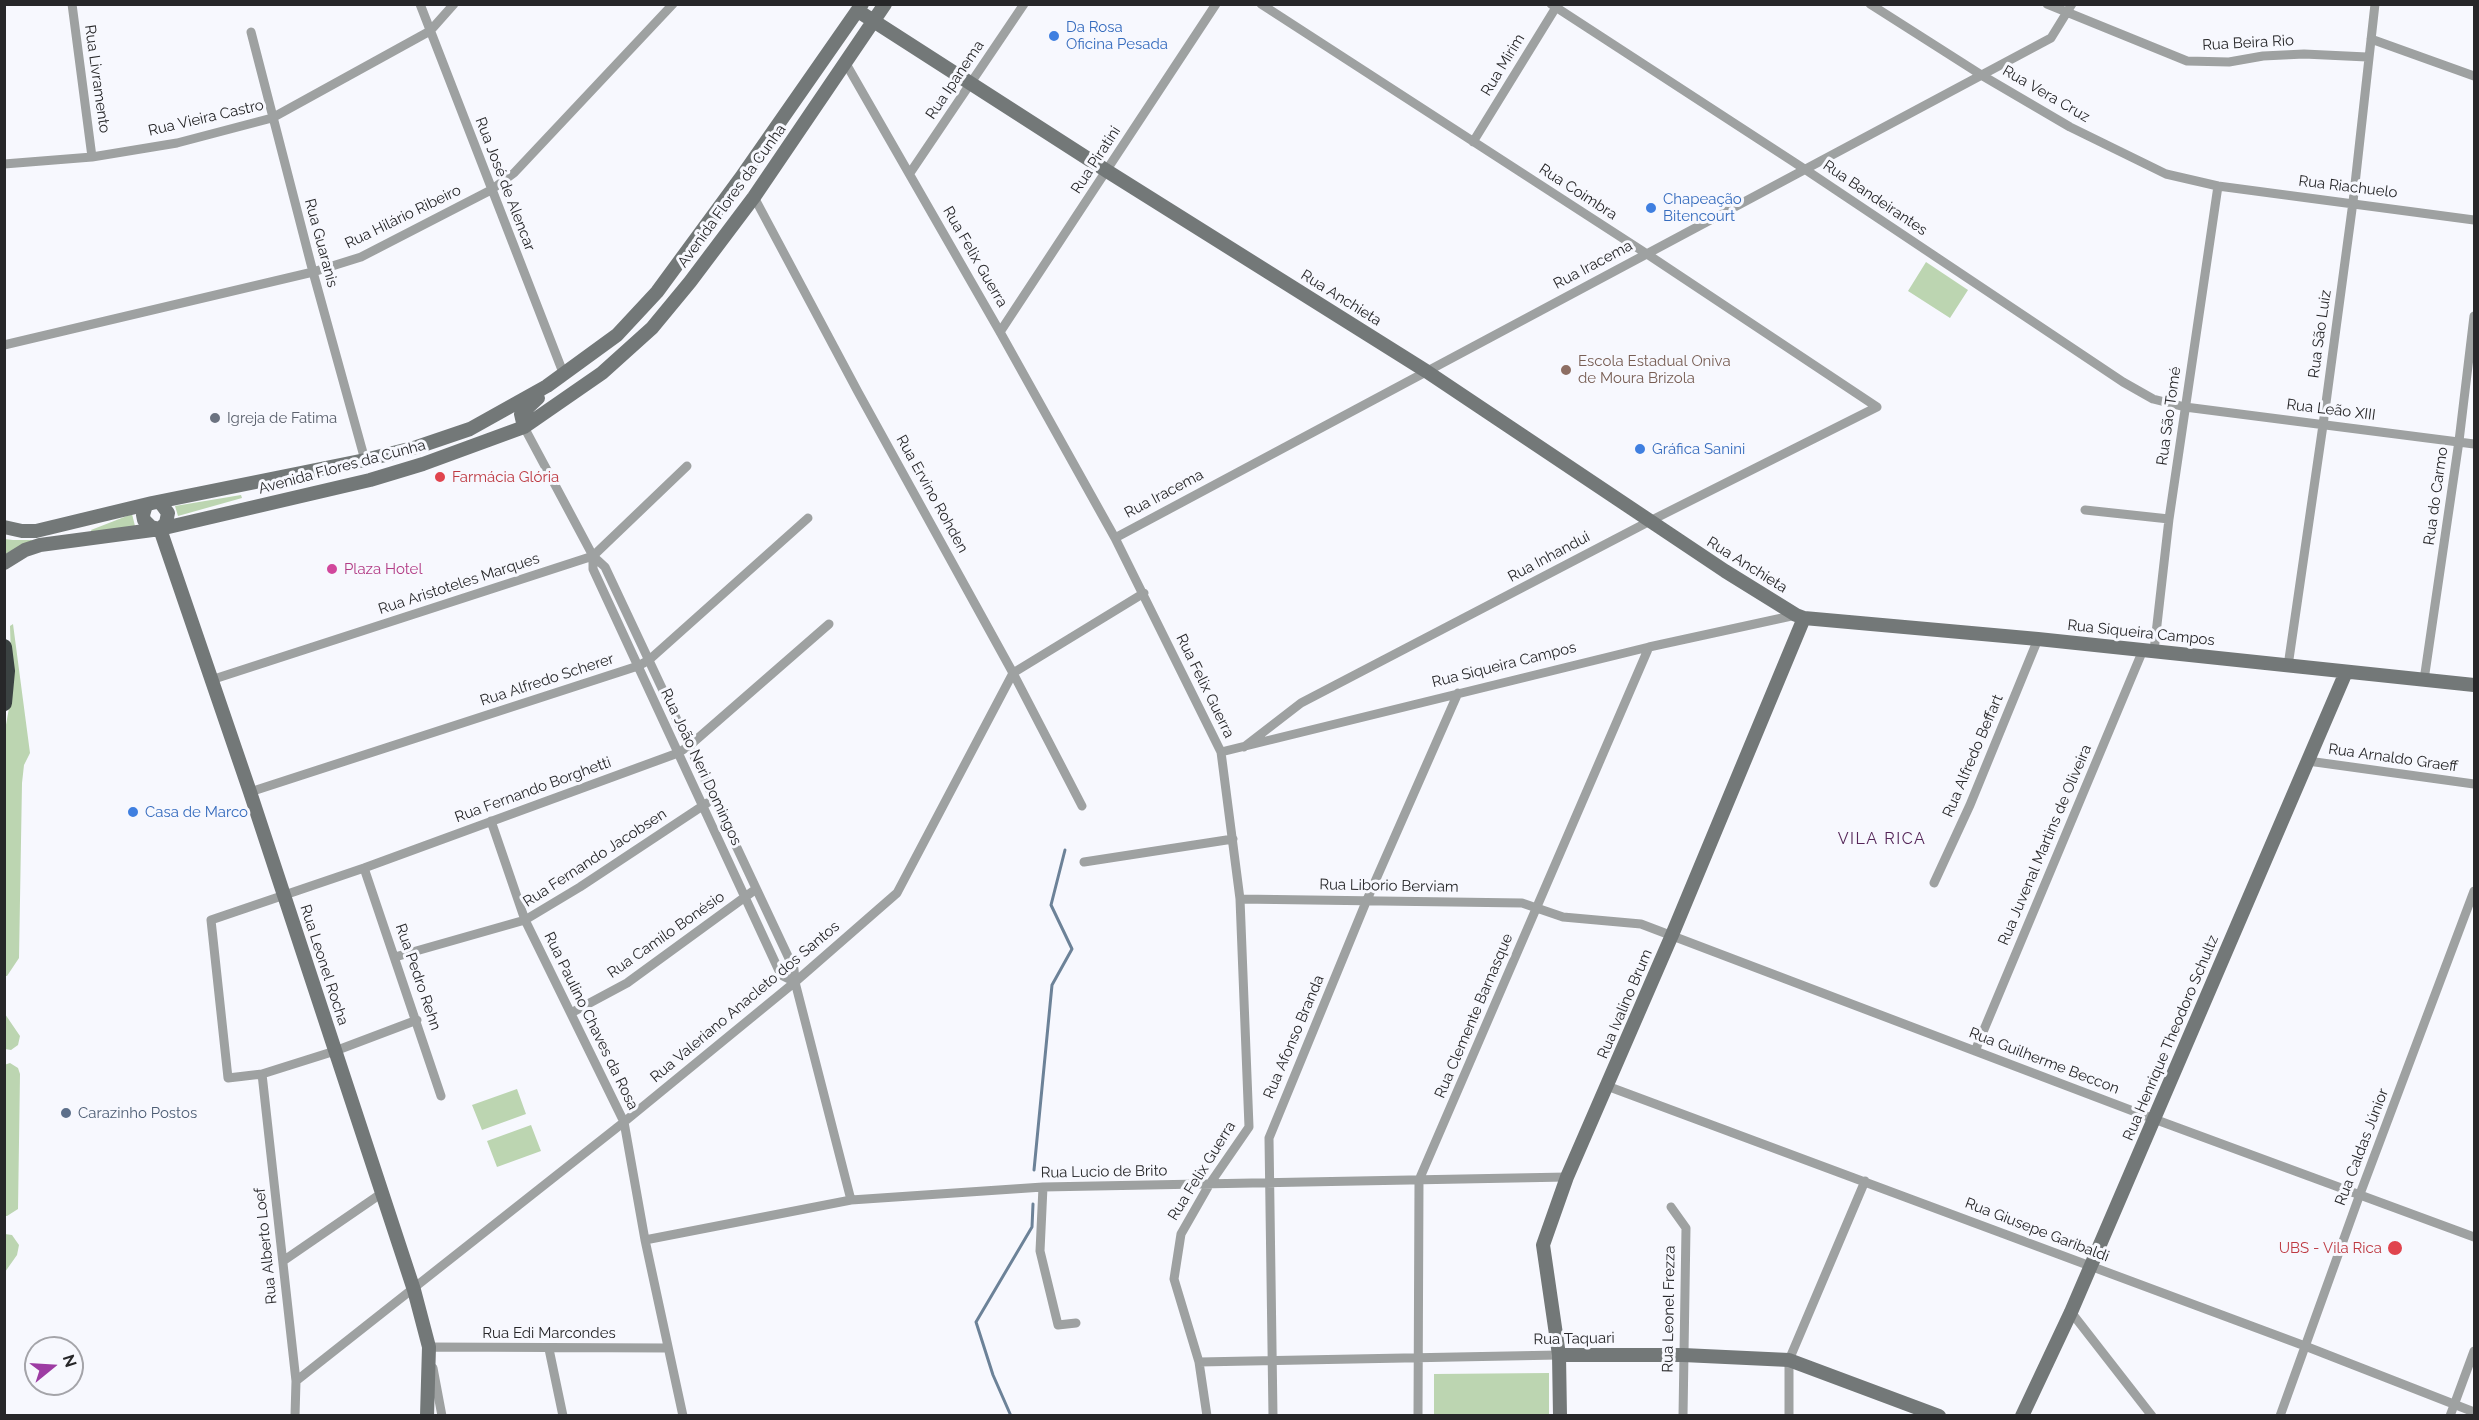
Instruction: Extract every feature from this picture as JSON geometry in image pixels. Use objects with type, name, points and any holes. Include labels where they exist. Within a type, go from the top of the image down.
[{"type":"highway","points":[[4,647],[7,671],[4,703]]},
{"type":"main road","name":"Avenida Flores da Cunha","points":[[4,563],[40,545],[160,529],[370,480],[423,464],[524,427],[602,373],[652,328],[754,197],[885,4]]},
{"type":"main road","name":"Avenida Flores da Cunha","points":[[4,527],[36,531],[153,503],[365,460],[417,447],[470,429],[548,386],[617,335],[657,292],[740,179],[860,8]]},
{"type":"main road","name":"Rua Anchieta","points":[[860,8],[873,22],[1426,371],[1725,571],[1800,616]]},
{"type":"main road","points":[[553,407],[570,389],[564,375]]},
{"type":"main road","points":[[524,427],[521,414],[548,386]]},
{"type":"main road","points":[[153,503],[168,513],[166,523],[160,529],[151,528],[144,520],[143,515],[153,503]]},
{"type":"main road","name":"Rua Leonel Rocha","points":[[160,529],[250,792],[414,1290],[429,1347]]},
{"type":"main road","name":"Rua Siqueira Campos","points":[[1800,616],[2475,685]]},
{"type":"main road","name":"Rua Ivalino Brum","points":[[1560,1416],[1559,1355],[1543,1245],[1567,1177],[1672,935],[1800,616]]},
{"type":"main road","name":"Rua Henrique Theodoro Schultz","points":[[2022,1416],[2071,1312],[2346,672]]},
{"type":"main road","points":[[427,1416],[429,1347]]},
{"type":"main road","name":"Rua Taquari","points":[[1559,1355],[1683,1355],[1789,1360],[1938,1416]]},
{"type":"street","name":"Rua Livramento","points":[[72,4],[92,157]]},
{"type":"street","name":"Rua José de Alencar","points":[[420,4],[564,375]]},
{"type":"street","name":"Rua Vieira Castro","points":[[4,164],[92,157],[177,142],[272,118],[430,31],[454,4]]},
{"type":"street","name":"Rua Hilário Ribeiro","points":[[4,345],[313,272],[360,257],[491,190],[514,173],[673,4]]},
{"type":"street","name":"Rua Ipanema","points":[[910,173],[1024,4]]},
{"type":"street","name":"Rua Piratini","points":[[1000,332],[1216,4]]},
{"type":"street","name":"Rua Coimbra","points":[[1261,4],[1647,254],[1877,407]]},
{"type":"street","name":"Rua Vera Cruz","points":[[1870,4],[1983,76],[2070,127],[2166,174],[2218,186]]},
{"type":"street","name":"Rua Beira Rio","points":[[2047,4],[2070,9],[2187,61],[2229,62],[2263,56],[2304,54],[2367,57]]},
{"type":"street","name":"Rua São Luiz","points":[[2288,666],[2353,202],[2374,4]]},
{"type":"street","name":"Rua Mirim","points":[[1473,142],[1555,5]]},
{"type":"street","name":"Rua Bandeirantes","points":[[1555,5],[2123,382],[2153,399],[2185,407]]},
{"type":"street","name":"Rua Iracema","points":[[1114,538],[1983,76],[2051,38],[2070,9]]},
{"type":"street","name":"Rua Guaranis","points":[[251,32],[313,272],[365,460]]},
{"type":"street","points":[[2371,39],[2475,76]]},
{"type":"street","name":"Rua Felix Guerra","points":[[845,62],[1000,332],[1144,593],[1221,752],[1240,899],[1249,1127],[1209,1185],[1181,1234],[1174,1279],[1199,1362],[1207,1416]]},
{"type":"street","name":"Rua Riachuelo","points":[[2218,186],[2353,202],[2475,220]]},
{"type":"street","name":"Rua São Tomé","points":[[2148,651],[2218,186]]},
{"type":"street","name":"Rua Ervino Rohden","points":[[754,197],[858,392],[1013,673],[1082,806]]},
{"type":"street","name":"Rua do Carmo","points":[[2424,680],[2460,441],[2475,316]]},
{"type":"street","name":"Rua Inhandui","points":[[1244,747],[1301,703],[1650,521],[1877,407]]},
{"type":"street","name":"Rua Leão XIII","points":[[2185,407],[2475,444]]},
{"type":"street","name":"Rua João Neri Domingos","points":[[524,427],[593,556],[605,567],[794,969],[795,982],[851,1200]]},
{"type":"street","name":"Rua Aristoteles Marques","points":[[211,680],[593,556],[687,466]]},
{"type":"street","points":[[2085,510],[2169,519]]},
{"type":"street","name":"Rua Alfredo Scherer","points":[[250,792],[638,666],[649,660],[808,518]]},
{"type":"street","name":"Rua João Neri Domingos","points":[[593,556],[593,569],[781,975],[795,982]]},
{"type":"street","points":[[1013,673],[1144,593]]},
{"type":"street","name":"Rua Siqueira Campos","points":[[1221,752],[1649,647],[1800,616]]},
{"type":"street","name":"Rua Fernando Borghetti","points":[[262,1074],[228,1078],[211,920],[364,868],[678,753],[689,746],[829,624]]},
{"type":"street","name":"Rua Alfredo Beffart","points":[[1934,883],[1970,806],[2038,639]]},
{"type":"street","name":"Rua Clemente Barnasque","points":[[1418,1416],[1419,1180],[1649,647]]},
{"type":"street","name":"Rua Juvenal Martins de Oliveira","points":[[1975,1051],[2148,651]]},
{"type":"street","name":"Rua Valeriano Anacleto dos Santos","points":[[296,1381],[624,1122],[795,982],[897,893],[1013,673]]},
{"type":"street","name":"Rua Afonso Branda","points":[[1273,1416],[1274,1360],[1269,1138],[1366,902],[1458,693]]},
{"type":"street","name":"Rua Arnaldo Graeff","points":[[2308,761],[2475,784]]},
{"type":"street","name":"Rua Fernando Jacobsen","points":[[395,957],[525,920],[580,887],[714,798]]},
{"type":"street","name":"Rua Paulino Chaves da Rosa","points":[[491,821],[525,920],[624,1122],[645,1240],[683,1416]]},
{"type":"street","points":[[1084,862],[1233,839]]},
{"type":"street","name":"Rua Pedro Rehn","points":[[364,868],[441,1096]]},
{"type":"street","name":"Rua Camilo Bonésio","points":[[571,1013],[627,983],[756,889]]},
{"type":"street","name":"Rua Caldas Júnior","points":[[2280,1416],[2360,1194],[2475,891]]},
{"type":"street","name":"Rua Liborio Berviam","points":[[1240,899],[1521,903],[1563,916],[1641,924],[1672,935]]},
{"type":"street","name":"Rua Guilherme Beccon","points":[[1672,935],[2154,1119],[2475,1238]]},
{"type":"street","points":[[262,1074],[335,1051],[417,1020]]},
{"type":"street","name":"Rua Alberto Loef","points":[[262,1074],[296,1381],[295,1416]]},
{"type":"street","name":"Rua Giusepe Garibaldi","points":[[1607,1086],[2306,1346],[2475,1412]]},
{"type":"street","name":"Rua Lucio de Brito","points":[[645,1240],[851,1200],[1043,1187],[1567,1177]]},
{"type":"street","points":[[1789,1416],[1789,1360],[1865,1181]]},
{"type":"street","points":[[1043,1187],[1040,1251],[1058,1325],[1076,1323]]},
{"type":"street","points":[[283,1261],[382,1193]]},
{"type":"street","name":"Rua Leonel Frezza","points":[[1671,1207],[1686,1228],[1683,1416]]},
{"type":"street","points":[[2071,1312],[2152,1416]]},
{"type":"street","name":"Rua Edi Marcondes","points":[[429,1347],[668,1348]]},
{"type":"street","name":"Rua Leonel Rocha","points":[[429,1347],[442,1416]]},
{"type":"street","points":[[549,1349],[563,1416]]},
{"type":"street","points":[[2450,1416],[2475,1351]]},
{"type":"street","name":"Rua Taquari","points":[[1199,1362],[1559,1355]]},
{"type":"green space","points":[[1926,262],[1968,290],[1950,318],[1908,291]]},
{"type":"green space","points":[[241,495],[242,498],[178,516],[175,506]]},
{"type":"green space","points":[[132,514],[135,526],[92,533],[91,530]]},
{"type":"green space","points":[[5,539],[13,540],[33,540],[5,554]]},
{"type":"green space","points":[[13,624],[30,753],[24,765],[22,783],[19,958],[5,976],[4,736],[12,691],[10,626]]},
{"type":"green space","points":[[5,1014],[20,1036],[18,1045],[11,1050],[5,1049]]},
{"type":"green space","points":[[10,1063],[18,1068],[20,1074],[18,1209],[4,1216],[4,1065]]},
{"type":"green space","points":[[517,1089],[526,1114],[482,1130],[472,1105]]},
{"type":"green space","points":[[531,1125],[541,1151],[497,1167],[487,1141]]},
{"type":"green space","points":[[5,1234],[12,1235],[19,1245],[17,1255],[5,1272]]},
{"type":"green space","points":[[1549,1373],[1549,1415],[1434,1415],[1434,1374]]},
{"type":"waterway","points":[[1034,1170],[1052,985],[1072,949],[1051,905],[1065,850]]},
{"type":"waterway","points":[[1011,1416],[993,1375],[976,1322],[1032,1227],[1033,1204]]},
{"type":"place","name":"Da Rosa Oficina Pesada","points":[[1054,36]]},
{"type":"place","name":"Chapeação Bitencourt","points":[[1651,208]]},
{"type":"place","name":"Escola Estadual Oniva de Moura Brizola","points":[[1566,370]]},
{"type":"place","name":"Igreja de Fatima","points":[[215,418]]},
{"type":"place","name":"Gráfica Sanini","points":[[1640,449]]},
{"type":"place","name":"Farmácia Glória","points":[[440,477]]},
{"type":"place","name":"Plaza Hotel","points":[[332,569]]},
{"type":"place","name":"Casa de Marco","points":[[133,812]]},
{"type":"place","name":"Carazinho Postos","points":[[66,1113]]},
{"type":"place","name":"UBS - Vila Rica","points":[[2395,1248]]},
{"type":"district","name":"VILA RICA","points":[[1882,839]]}]
